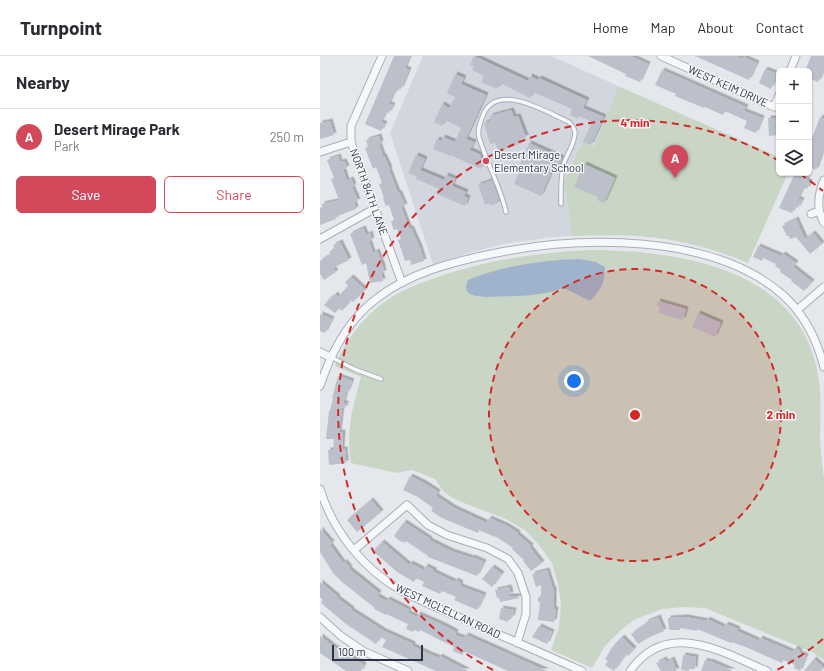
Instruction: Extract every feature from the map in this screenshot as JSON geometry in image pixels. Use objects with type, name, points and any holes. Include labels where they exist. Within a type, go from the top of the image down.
[{"type":"street","name":"NORTH 84TH LANE","points":[[382,56],[351,126],[351,142],[402,283]]},
{"type":"street","name":"WEST KEIM DRIVE","points":[[662,56],[774,107],[776,102]]},
{"type":"street","points":[[791,68],[796,56]]},
{"type":"street","points":[[320,152],[351,142]]},
{"type":"street","points":[[824,180],[818,197],[819,211],[824,223]]},
{"type":"street","points":[[320,239],[374,209]]},
{"type":"street","points":[[811,214],[819,211]]},
{"type":"street","points":[[320,386],[330,357],[342,335],[362,311],[380,296],[402,283],[423,273],[471,258],[543,246],[585,243],[641,244],[665,247],[706,256],[738,268],[767,284],[783,296],[797,310],[812,335],[824,367]]},
{"type":"street","points":[[797,310],[824,287]]},
{"type":"street","points":[[320,352],[330,357]]},
{"type":"street","name":"WEST MCLELLAN ROAD","points":[[320,489],[322,502],[335,524],[354,550],[377,573],[401,590],[568,668],[582,671]]},
{"type":"street","points":[[354,550],[407,505],[428,525],[447,535],[487,548],[508,559],[518,574],[526,597],[526,614],[517,643]]},
{"type":"street","points":[[320,617],[341,636],[364,651],[408,671]]},
{"type":"street","points":[[630,671],[637,662],[652,650],[669,643],[683,642],[707,646],[767,671]]},
{"type":"lane","points":[[506,212],[503,198],[478,135],[480,122],[485,110],[498,101],[510,99],[526,102],[569,122],[574,127],[575,133],[573,140],[563,164],[561,204]]},
{"type":"lane","points":[[330,357],[354,369],[381,379]]},
{"type":"shaded area","name":"Desert Mirage Elementary School","points":[[423,56],[551,56],[618,86],[594,147],[581,142],[564,182],[572,236],[552,237],[503,244],[433,264],[390,133]]},
{"type":"green space","points":[[618,86],[776,156],[776,176],[787,176],[748,263],[711,249],[659,238],[609,235],[572,236],[564,182],[582,141],[594,147]]},
{"type":"green space","points":[[587,250],[659,254],[695,261],[730,272],[761,288],[787,310],[807,339],[818,375],[820,391],[820,439],[824,478],[824,660],[812,652],[705,608],[684,607],[662,609],[634,620],[621,630],[605,646],[592,668],[551,650],[559,627],[561,604],[558,584],[552,563],[539,545],[525,530],[506,519],[456,500],[444,492],[435,479],[412,470],[397,473],[351,463],[349,439],[351,419],[361,377],[335,366],[343,349],[353,334],[371,313],[384,302],[403,291],[470,267],[547,253]]},
{"type":"water","points":[[580,259],[596,262],[605,267],[602,286],[590,301],[564,288],[535,295],[485,297],[470,294],[466,289],[468,280],[508,267],[537,262]]},
{"type":"building","points":[[394,56],[410,56],[405,68],[409,70],[401,89],[398,88],[396,93],[394,92],[389,104],[393,105],[389,113],[386,112],[381,122],[385,124],[381,131],[365,124]]},
{"type":"building","points":[[474,56],[528,81],[530,76],[538,80],[539,78],[587,100],[583,108],[604,117],[591,145],[583,142],[592,122],[579,116],[578,119],[570,115],[572,109],[533,92],[530,98],[500,83],[497,89],[481,82],[484,76],[472,70],[474,66],[470,65]]},
{"type":"building","points":[[588,56],[630,56],[648,64],[640,82],[625,76],[626,74]]},
{"type":"building","points":[[695,56],[736,56],[743,59],[743,57],[757,63],[749,80]]},
{"type":"building","points":[[811,56],[824,56],[824,69],[818,82],[812,79],[812,68],[806,68]]},
{"type":"building","points":[[765,69],[776,74],[771,89],[759,83]]},
{"type":"building","points":[[662,70],[746,107],[744,111],[762,118],[756,133],[744,128],[747,121],[725,111],[723,115],[705,107],[704,108],[675,96],[676,94],[655,85]]},
{"type":"building","points":[[455,74],[464,78],[461,84],[486,95],[466,139],[474,142],[470,150],[481,155],[480,158],[484,160],[481,169],[433,149],[437,139],[441,141],[443,137],[455,142],[461,128],[445,120],[442,126],[434,122],[442,104],[449,108],[455,97],[447,93]]},
{"type":"building","points":[[511,110],[514,117],[518,116],[526,137],[517,141],[519,144],[499,152],[495,143],[490,144],[484,123],[491,120],[490,116]]},
{"type":"building","points":[[820,117],[824,119],[824,147],[816,170],[812,168],[812,138]]},
{"type":"building","points":[[768,118],[776,118],[776,135],[769,136]]},
{"type":"building","points":[[330,121],[334,135],[320,139],[320,123]]},
{"type":"building","points":[[379,136],[381,143],[379,144],[383,156],[405,206],[401,207],[409,228],[411,228],[420,248],[424,261],[411,265],[410,260],[405,261],[398,240],[401,239],[397,229],[394,230],[391,222],[394,220],[389,205],[386,206],[383,199],[384,198],[379,184],[382,183],[376,167],[373,169],[365,148],[368,147],[366,140]]},
{"type":"building","points":[[529,143],[562,158],[558,167],[554,166],[541,196],[514,184],[522,165],[520,164]]},
{"type":"building","points":[[416,155],[425,159],[420,170],[444,180],[446,175],[455,179],[452,186],[466,192],[464,196],[468,198],[465,206],[437,194],[439,189],[416,179],[417,177],[408,173]]},
{"type":"building","points":[[338,156],[340,162],[344,161],[347,168],[343,169],[347,181],[351,179],[354,186],[352,187],[358,201],[354,202],[356,209],[335,217],[336,219],[320,225],[320,208],[323,207],[322,204],[339,200],[331,179],[334,178],[327,160]]},
{"type":"building","points":[[584,164],[615,178],[604,203],[597,200],[598,197],[574,187]]},
{"type":"building","points":[[794,176],[808,176],[806,180],[810,182],[807,189],[803,188],[798,199],[802,200],[798,208],[795,206],[792,213],[779,208]]},
{"type":"building","points":[[492,180],[499,199],[497,200],[498,203],[490,206],[489,203],[485,205],[478,185]]},
{"type":"building","points":[[796,219],[805,239],[813,233],[822,244],[810,254],[796,237],[790,239],[789,236],[787,236],[782,226]]},
{"type":"building","points":[[363,228],[366,235],[370,233],[372,240],[369,241],[373,253],[377,251],[383,267],[384,273],[381,273],[383,281],[370,283],[366,263],[362,265],[350,234]]},
{"type":"building","points":[[340,242],[349,260],[333,268],[336,272],[324,280],[320,274],[320,261],[331,254],[329,252],[335,249],[333,245]]},
{"type":"building","points":[[758,246],[781,256],[783,254],[796,263],[793,267],[812,282],[804,291],[780,272],[781,270],[775,266],[776,264],[763,258],[762,261],[753,257]]},
{"type":"building","points":[[351,277],[365,290],[353,302],[351,300],[342,311],[339,308],[335,313],[324,305],[335,294],[338,297],[348,286],[345,282]]},
{"type":"building","points":[[658,301],[686,309],[683,320],[658,313],[660,307],[657,306]]},
{"type":"building","points":[[698,313],[721,323],[715,337],[692,327]]},
{"type":"building","points":[[320,314],[332,319],[325,333],[320,331]]},
{"type":"building","points":[[338,376],[352,381],[343,403],[346,403],[345,408],[342,408],[339,432],[343,432],[342,449],[345,449],[346,463],[329,465],[328,450],[333,450],[334,439],[326,439],[329,411]]},
{"type":"building","points":[[410,476],[438,492],[436,496],[454,508],[487,523],[489,518],[518,533],[517,534],[531,546],[530,548],[542,563],[531,571],[523,561],[524,560],[512,549],[513,548],[495,536],[479,530],[478,533],[442,518],[431,511],[433,508],[418,497],[403,490]]},
{"type":"building","points":[[371,500],[381,512],[357,532],[347,520]]},
{"type":"building","points":[[404,522],[430,539],[429,540],[451,551],[484,562],[477,576],[428,557],[406,541],[405,543],[402,541],[401,542],[394,536]]},
{"type":"building","points":[[320,529],[332,543],[330,545],[343,563],[345,562],[350,568],[349,569],[379,593],[377,596],[386,601],[388,599],[409,610],[408,613],[417,617],[418,614],[443,625],[456,632],[455,635],[464,638],[466,635],[547,671],[508,671],[466,652],[462,655],[453,651],[454,647],[420,630],[419,632],[414,630],[413,632],[406,629],[408,624],[374,609],[375,608],[333,573],[320,552]]},
{"type":"building","points":[[382,542],[409,565],[410,563],[424,570],[425,566],[455,582],[456,580],[461,583],[460,586],[484,595],[477,610],[454,600],[456,597],[447,593],[442,591],[440,594],[422,586],[424,582],[416,578],[414,582],[397,572],[373,551]]},
{"type":"building","points":[[492,567],[502,574],[492,587],[482,579]]},
{"type":"building","points":[[547,570],[554,589],[554,609],[556,609],[554,622],[538,620],[540,602],[538,602],[538,597],[541,597],[541,585],[536,587],[532,574]]},
{"type":"building","points":[[320,582],[338,597],[337,598],[352,609],[351,610],[384,631],[413,644],[413,646],[429,654],[439,658],[440,656],[468,671],[436,671],[382,647],[386,640],[380,637],[376,644],[346,624],[321,603],[323,600],[320,597]]},
{"type":"building","points":[[509,587],[511,594],[507,596],[518,596],[519,598],[500,602],[499,598],[497,598],[495,590]]},
{"type":"building","points":[[501,608],[514,610],[512,618],[509,617],[508,622],[499,619]]},
{"type":"building","points":[[658,617],[664,631],[638,644],[631,634],[646,624],[646,622]]},
{"type":"building","points":[[686,617],[707,621],[707,619],[724,627],[726,624],[759,641],[760,638],[793,652],[795,648],[800,651],[799,653],[806,656],[800,671],[794,668],[795,665],[783,660],[782,663],[748,648],[732,642],[731,643],[697,629],[697,631],[680,628],[680,630],[669,630],[668,618]]},
{"type":"building","points":[[539,626],[552,632],[547,644],[532,637]]},
{"type":"building","points":[[320,636],[334,647],[364,665],[361,671],[346,671],[320,653]]},
{"type":"building","points":[[622,637],[634,649],[628,656],[626,654],[614,671],[605,665],[608,661],[605,659],[613,646]]},
{"type":"building","points":[[683,655],[696,657],[695,669],[689,669],[689,671],[681,670]]},
{"type":"building","points":[[664,659],[666,662],[672,659],[677,671],[661,671],[656,663]]},
{"type":"building","points":[[814,659],[824,668],[821,671],[804,671]]},
{"type":"building","points":[[705,660],[710,661],[733,671],[701,671]]},
{"type":"place","name":"Desert Mirage Elementary School","points":[[486,161]]},
{"type":"place","name":"Desert Mirage Park","points":[[675,178]]}]
